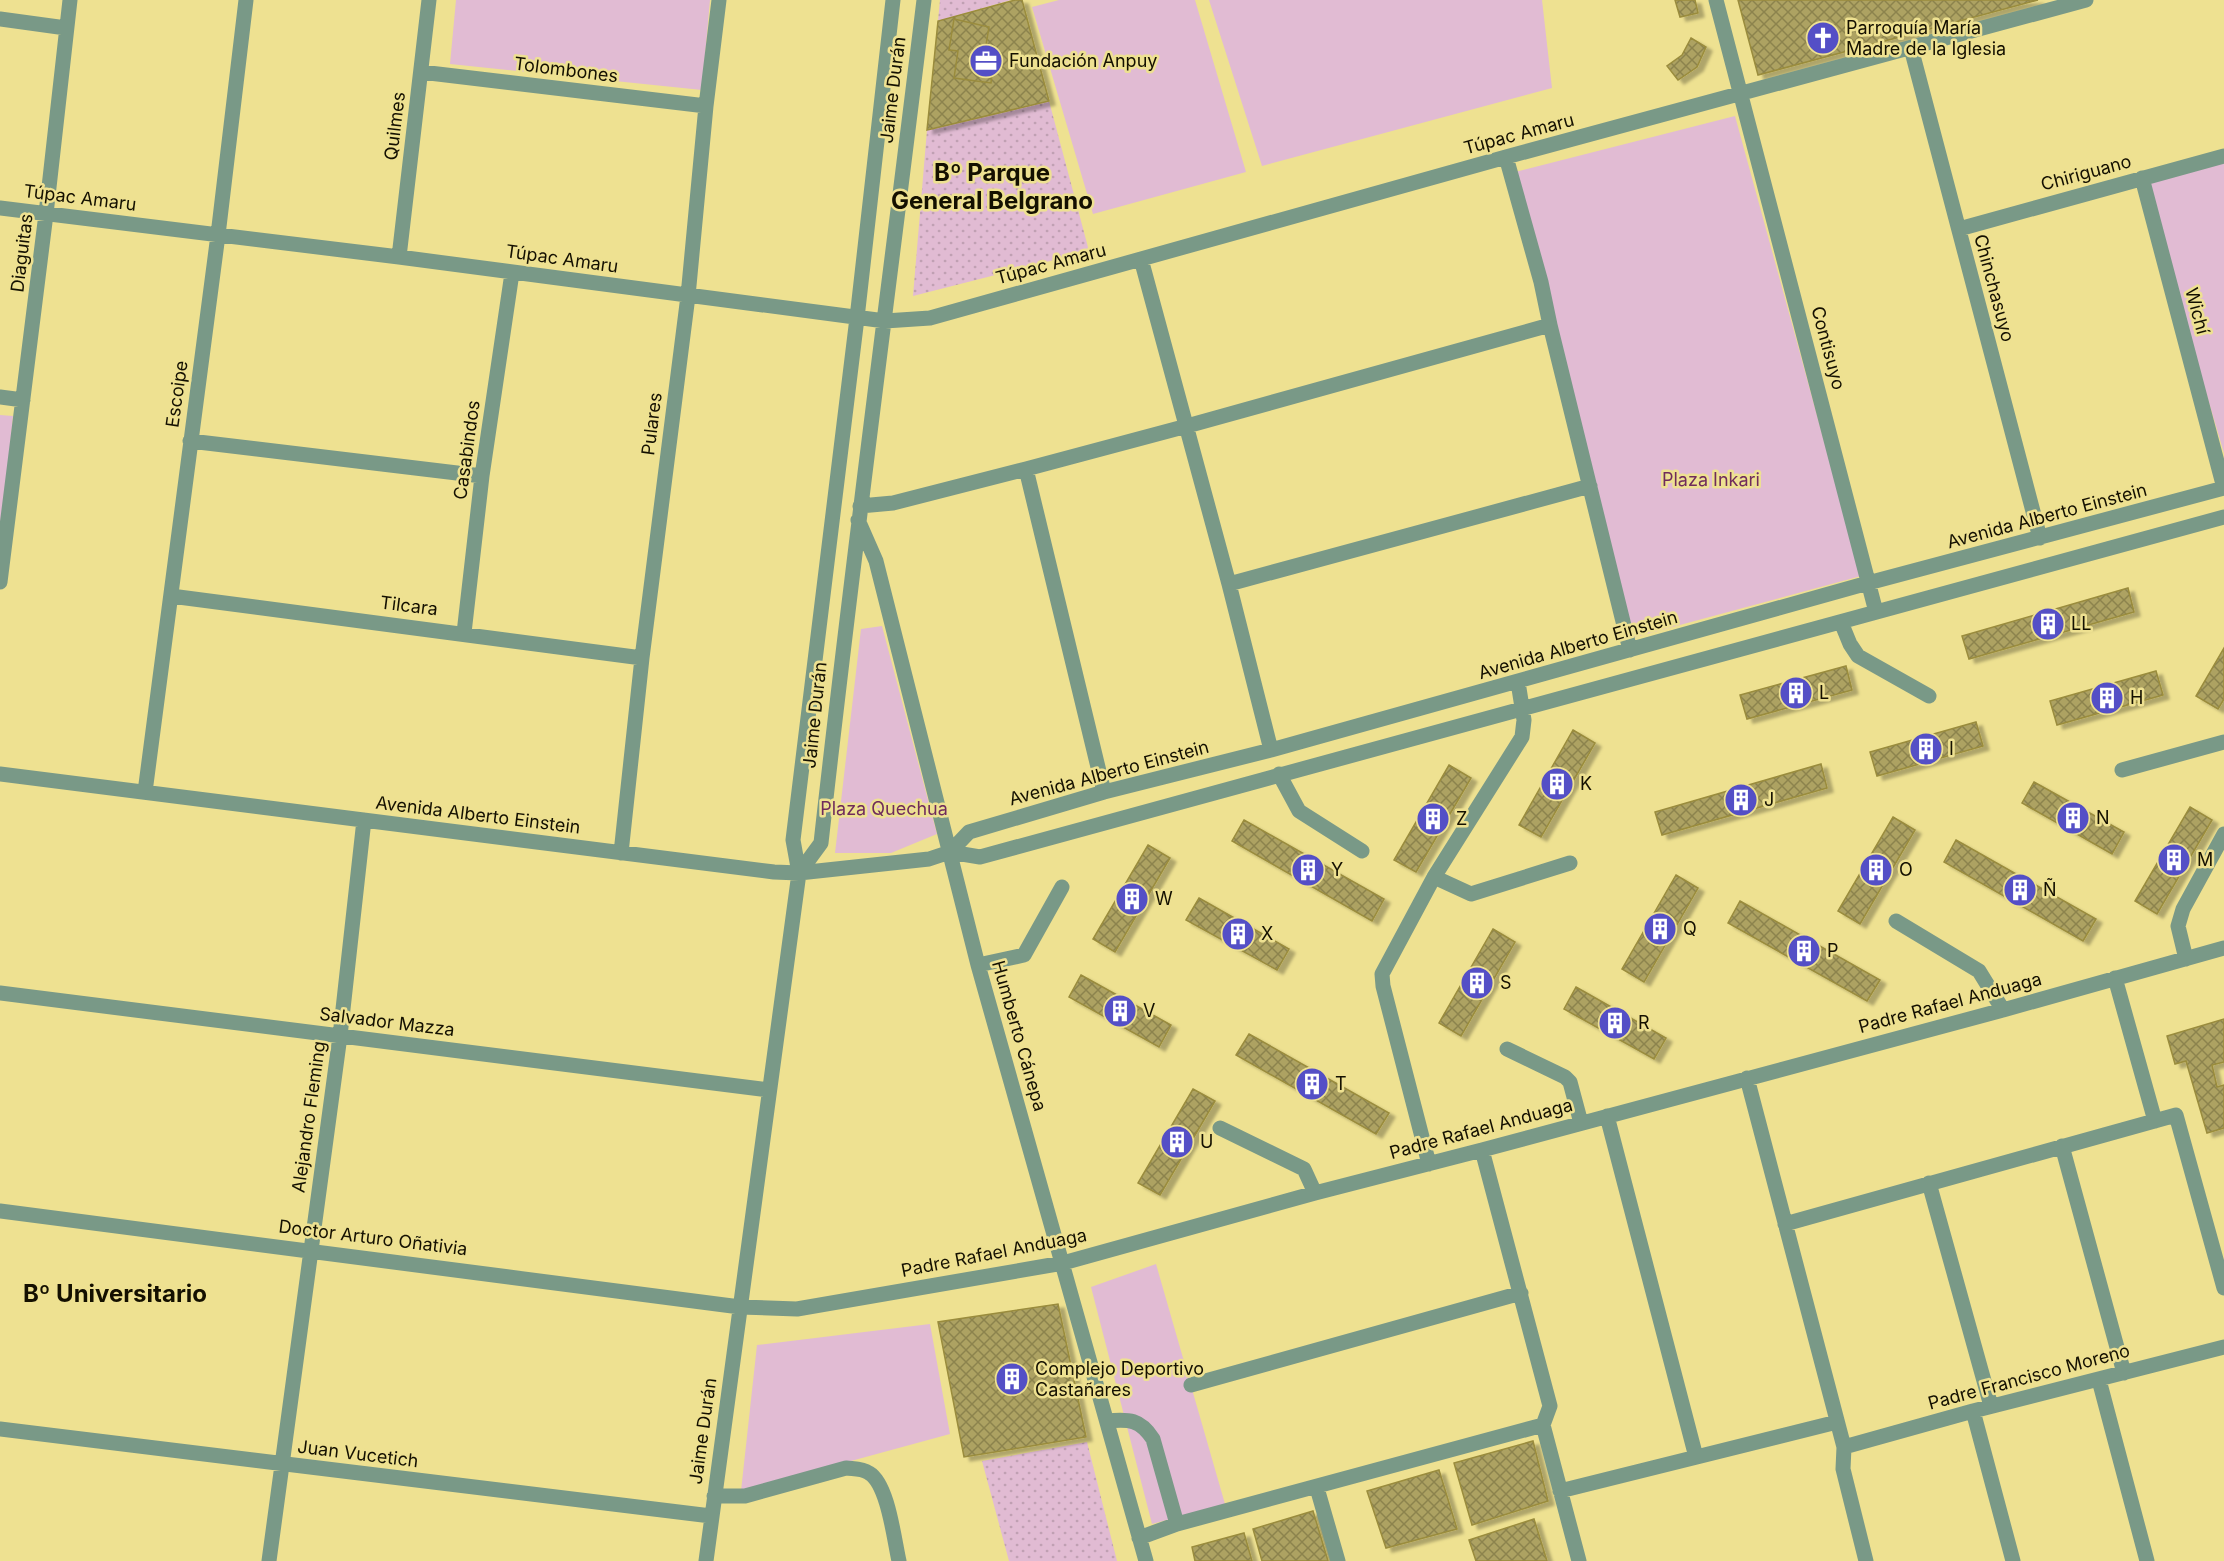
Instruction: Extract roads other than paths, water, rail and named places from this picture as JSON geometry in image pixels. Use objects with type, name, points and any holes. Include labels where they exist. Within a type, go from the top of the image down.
[{"type":"street","name":"Diaguitas","points":[[0,580],[46,214],[70,0]]},
{"type":"street","name":"Escoipe","points":[[145,792],[218,235],[246,0]]},
{"type":"street","name":"Quilmes","points":[[399,257],[429,0]]},
{"type":"street","name":"Pulares","points":[[621,853],[642,658],[688,296],[706,106],[720,0]]},
{"type":"street","name":"Jaime Durán","points":[[706,1561],[799,873],[793,840],[857,318],[893,0]]},
{"type":"street","name":"Jaime Durán","points":[[799,873],[821,843],[859,513],[924,0]]},
{"type":"street","name":"Contisuyo","points":[[1716,0],[1876,612]]},
{"type":"street","name":"Túpac Amaru","points":[[0,208],[399,257],[857,318],[885,321],[930,318],[1506,157],[2086,0]]},
{"type":"street","points":[[0,20],[66,28]]},
{"type":"street","name":"Chinchasuyo","points":[[1911,48],[2040,538]]},
{"type":"street","name":"Tolombones","points":[[421,72],[706,106]]},
{"type":"street","name":"Chiriguano","points":[[1959,229],[2224,156]]},
{"type":"street","points":[[1506,157],[1541,282],[1630,650]]},
{"type":"street","name":"Wichí","points":[[2142,178],[2224,488]]},
{"type":"street","points":[[1141,259],[1230,584],[1271,750]]},
{"type":"street","name":"Casabindos","points":[[464,633],[482,476],[512,273]]},
{"type":"street","points":[[859,513],[1187,426],[1550,325]]},
{"type":"street","points":[[0,398],[23,400]]},
{"type":"street","points":[[190,441],[482,476]]},
{"type":"street","points":[[1026,469],[1104,792]]},
{"type":"street","points":[[1230,584],[1590,486]]},
{"type":"street","name":"Avenida Alberto Einstein","points":[[950,852],[969,832],[1104,792],[1271,750],[1868,583],[2224,488]]},
{"type":"street","name":"Humberto Cánepa","points":[[859,513],[876,561],[978,965],[1146,1561]]},
{"type":"street","name":"Avenida Alberto Einstein","points":[[0,774],[774,872],[799,873],[913,861],[950,852],[980,857],[2224,517]]},
{"type":"street","name":"Tilcara","points":[[171,596],[642,658]]},
{"type":"street","points":[[1841,622],[1858,656],[1929,696]]},
{"type":"street","points":[[1429,1164],[1383,986],[1382,974],[1434,877],[1522,737],[1525,729],[1518,682]]},
{"type":"street","points":[[2122,770],[2224,742]]},
{"type":"street","points":[[1279,774],[1299,812],[1362,851]]},
{"type":"street","name":"Alejandro Fleming","points":[[269,1561],[340,1036],[364,820]]},
{"type":"street","points":[[2186,959],[2178,926],[2183,909],[2224,834]]},
{"type":"street","points":[[1434,877],[1472,894],[1570,863]]},
{"type":"street","points":[[978,965],[1024,955],[1062,887]]},
{"type":"street","points":[[1896,921],[1979,971],[2003,1010]]},
{"type":"street","name":"Padre Rafael Anduaga","points":[[740,1307],[797,1309],[1063,1263],[1315,1193],[2003,1010],[2224,948]]},
{"type":"street","points":[[2115,978],[2155,1121]]},
{"type":"street","name":"Salvador Mazza","points":[[0,993],[768,1090]]},
{"type":"street","points":[[1507,1049],[1565,1077],[1570,1082],[1581,1123]]},
{"type":"street","points":[[1747,1078],[1844,1447],[1843,1469],[1864,1561]]},
{"type":"street","points":[[1785,1224],[2176,1115],[2224,1288]]},
{"type":"street","points":[[1607,1116],[1695,1457]]},
{"type":"street","points":[[1221,1128],[1304,1169],[1315,1193]]},
{"type":"street","points":[[2062,1146],[2124,1373]]},
{"type":"street","points":[[1482,1150],[1550,1406],[1543,1425],[1579,1561]]},
{"type":"street","points":[[1929,1183],[1991,1406]]},
{"type":"street","name":"Doctor Arturo Oñativia","points":[[0,1211],[740,1307]]},
{"type":"street","points":[[1191,1385],[1521,1293]]},
{"type":"street","name":"Padre Francisco Moreno","points":[[1844,1447],[1991,1406],[2224,1347]]},
{"type":"street","points":[[2098,1380],[2147,1561]]},
{"type":"street","points":[[1973,1411],[2013,1561]]},
{"type":"street","points":[[1107,1421],[1128,1419],[1147,1430],[1153,1439],[1177,1524]]},
{"type":"street","points":[[1560,1491],[1837,1422]]},
{"type":"street","points":[[1139,1538],[1177,1524],[1317,1488],[1543,1425]]},
{"type":"street","name":"Juan Vucetich","points":[[0,1429],[711,1516]]},
{"type":"street","points":[[714,1496],[746,1496],[846,1468],[862,1469],[871,1473],[878,1480],[883,1492],[899,1561]]},
{"type":"street","points":[[1317,1488],[1338,1561]]},
{"type":"place","name":"Parroquía María Madre de la Iglesia","points":[[1823,38]]},
{"type":"place","name":"Fundación Anpuy","points":[[986,61]]},
{"type":"place","name":"LL","points":[[2048,624]]},
{"type":"place","name":"L","points":[[1796,693]]},
{"type":"place","name":"H","points":[[2107,698]]},
{"type":"place","name":"I","points":[[1926,749]]},
{"type":"place","name":"K","points":[[1557,784]]},
{"type":"place","name":"J","points":[[1741,800]]},
{"type":"place","name":"N","points":[[2073,818]]},
{"type":"place","name":"Z","points":[[1433,819]]},
{"type":"place","name":"M","points":[[2174,860]]},
{"type":"place","name":"Y","points":[[1308,870]]},
{"type":"place","name":"O","points":[[1876,870]]},
{"type":"place","name":"Ñ","points":[[2020,890]]},
{"type":"place","name":"W","points":[[1132,899]]},
{"type":"place","name":"Q","points":[[1660,929]]},
{"type":"place","name":"X","points":[[1238,934]]},
{"type":"place","name":"P","points":[[1804,951]]},
{"type":"place","name":"S","points":[[1477,983]]},
{"type":"place","name":"V","points":[[1120,1011]]},
{"type":"place","name":"R","points":[[1615,1023]]},
{"type":"place","name":"T","points":[[1312,1084]]},
{"type":"place","name":"U","points":[[1177,1142]]},
{"type":"place","name":"Complejo Deportivo Castañares","points":[[1012,1379]]},
{"type":"district","name":"Bº Parque General Belgrano","points":[[992,187]]},
{"type":"district","name":"Bº Universitario","points":[[115,1294]]},
{"type":"park label","name":"Plaza Inkari","points":[[1711,480]]},
{"type":"park label","name":"Plaza Quechua","points":[[884,809]]}]
